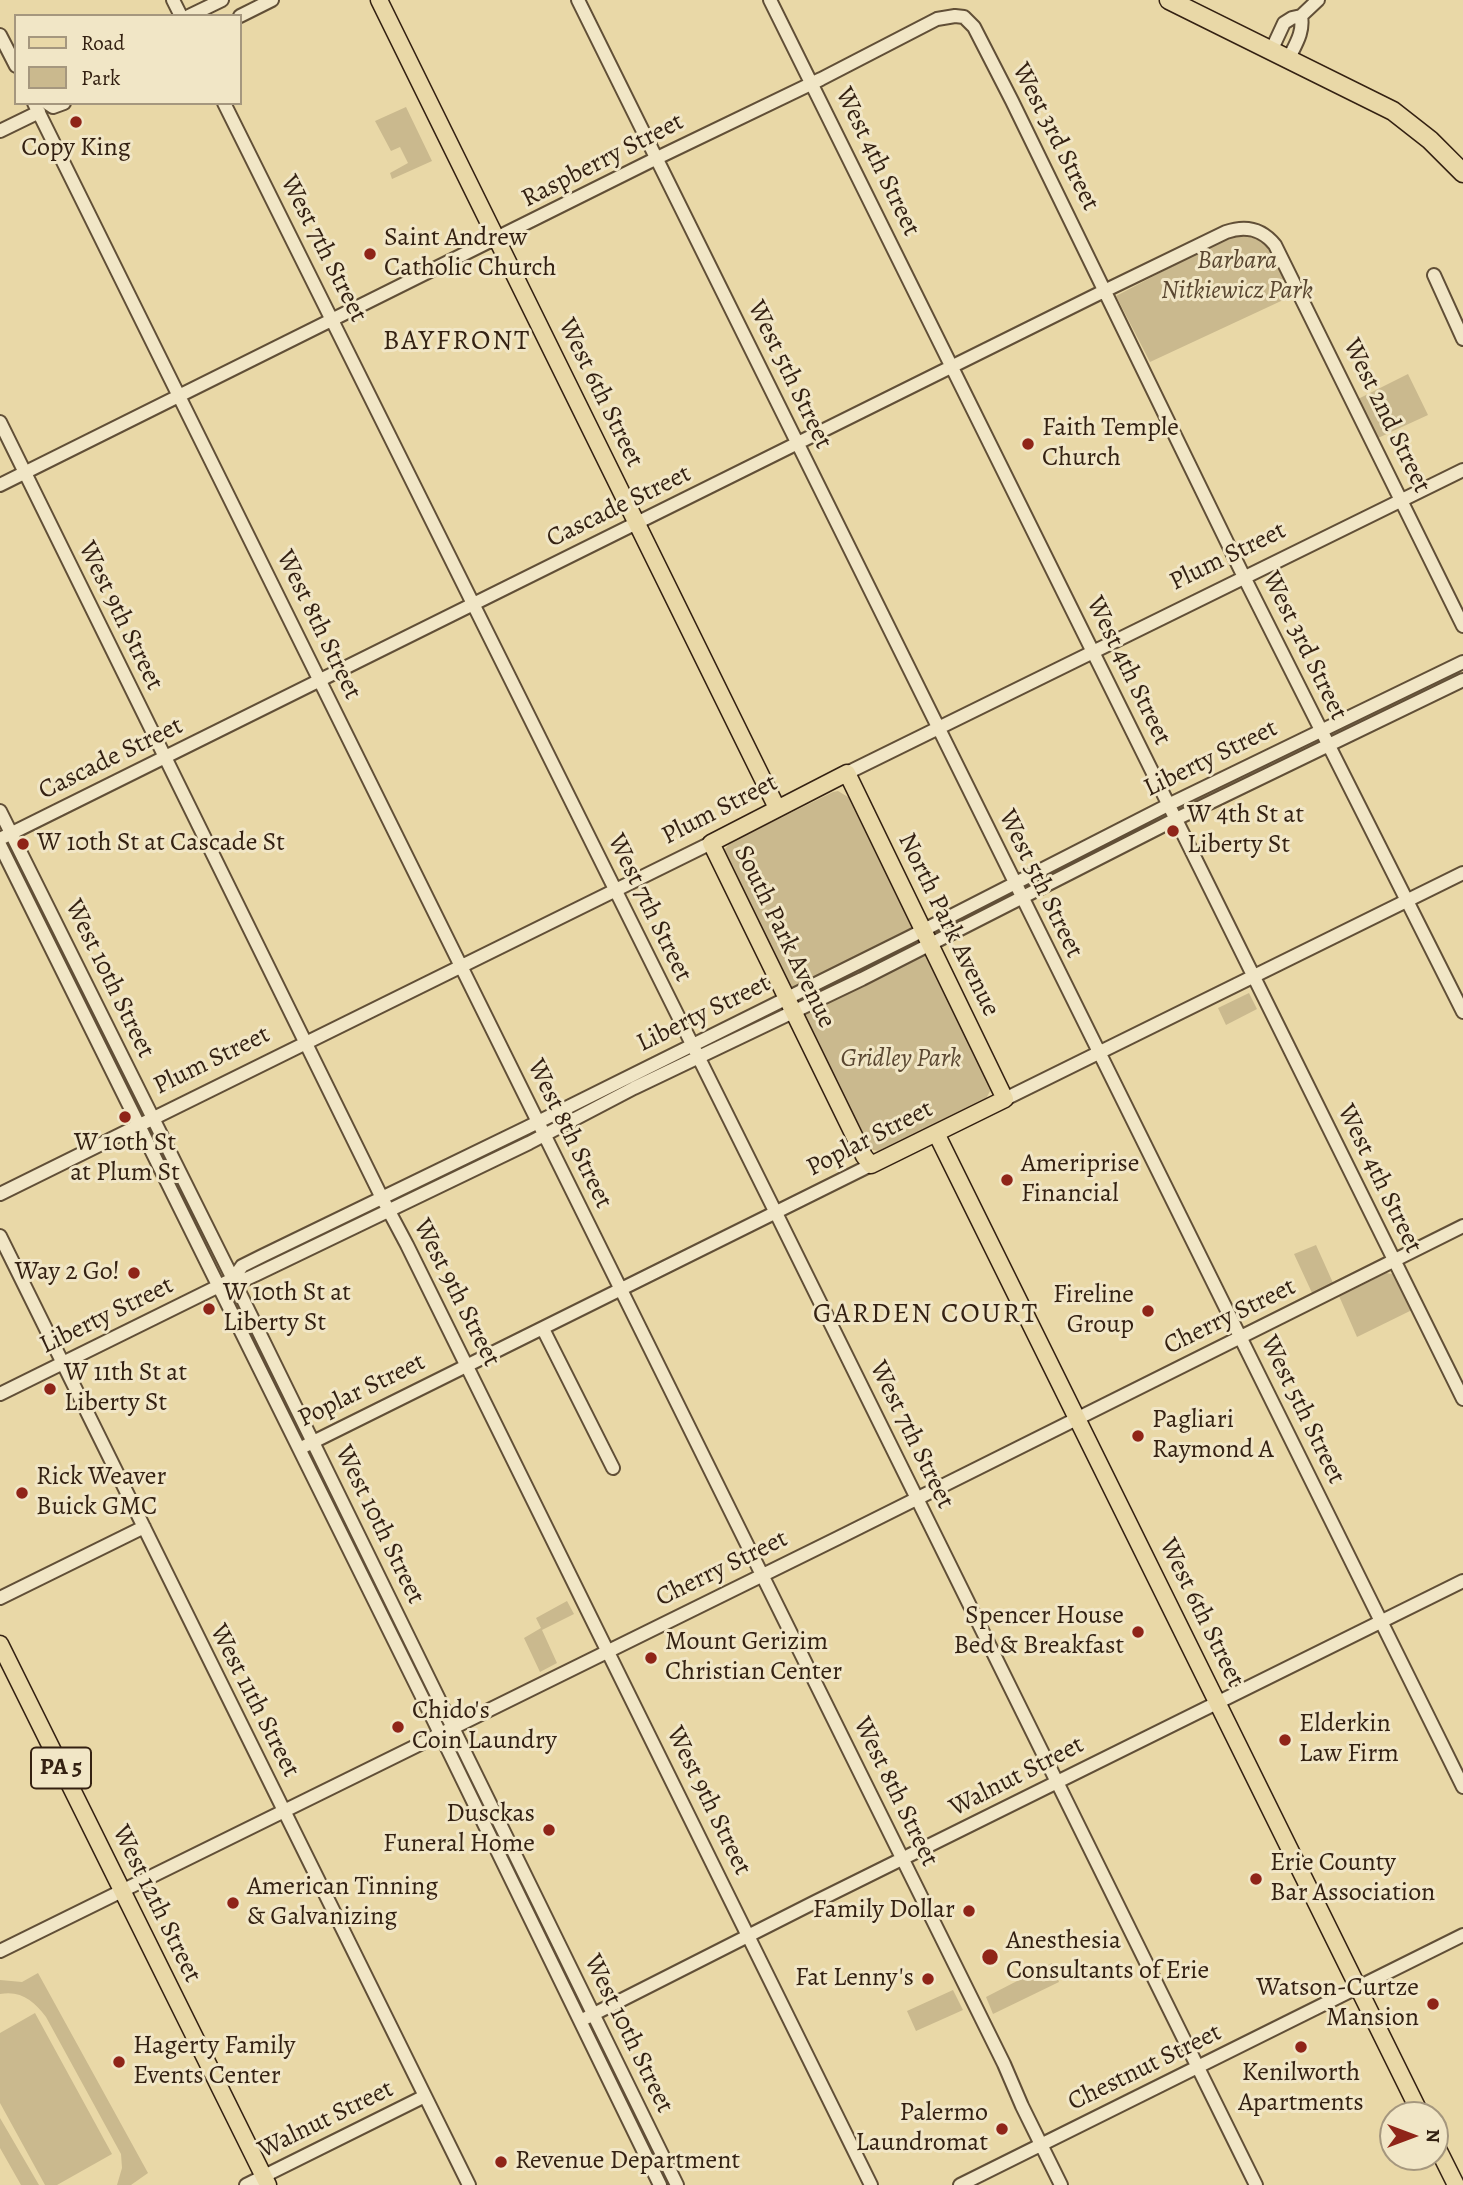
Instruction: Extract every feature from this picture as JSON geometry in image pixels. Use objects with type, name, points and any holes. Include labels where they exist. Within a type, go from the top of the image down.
[{"type":"highway","points":[[1169,0],[1392,111],[1430,140],[1463,173]]},
{"type":"main road","name":"West 6th Street","points":[[379,0],[777,808]]},
{"type":"main road","name":"Plum Street","points":[[711,843],[847,773]]},
{"type":"main road","name":"North Park Avenue","points":[[847,773],[1005,1098]]},
{"type":"main road","name":"South Park Avenue","points":[[711,843],[864,1156],[871,1165]]},
{"type":"main road","name":"Poplar Street","points":[[871,1165],[1005,1098]]},
{"type":"main road","name":"West 6th Street","points":[[936,1133],[1414,2101]]},
{"type":"main road","name":"West 12th Street","points":[[0,1644],[266,2181]]},
{"type":"street","points":[[193,14],[222,0]]},
{"type":"street","points":[[242,15],[272,0]]},
{"type":"street","name":"West 5th Street","points":[[578,0],[1463,1787]]},
{"type":"street","name":"West 4th Street","points":[[770,0],[1095,651],[1174,820],[1463,1399]]},
{"type":"street","points":[[1271,51],[1284,23],[1301,16],[1318,0]]},
{"type":"street","points":[[1288,60],[1301,34],[1301,16]]},
{"type":"street","name":"Raspberry Street","points":[[0,485],[937,19],[964,17]]},
{"type":"street","name":"West 3rd Street","points":[[964,17],[971,22],[979,36],[1106,290],[1244,577],[1463,1012]]},
{"type":"street","points":[[0,34],[14,62]]},
{"type":"street","points":[[0,131],[38,105],[58,105]]},
{"type":"street","name":"West 8th Street","points":[[38,105],[179,396],[1001,2057],[1061,2185]]},
{"type":"street","name":"West 7th Street","points":[[225,105],[334,320],[1256,2185]]},
{"type":"street","name":"Cascade Street","points":[[6,836],[1226,232],[1244,229],[1262,231]]},
{"type":"street","name":"West 2nd Street","points":[[1262,231],[1275,245],[1463,626]]},
{"type":"street","points":[[1434,275],[1463,339]]},
{"type":"street","name":"West 9th Street","points":[[0,422],[871,2185]]},
{"type":"street","name":"Plum Street","points":[[847,773],[1463,470]]},
{"type":"street","name":"Liberty Street","points":[[926,937],[1013,883],[1463,662]]},
{"type":"street","name":"Liberty Street","points":[[0,1394],[218,1287],[233,1279],[242,1266],[544,1135],[699,1058],[790,1005],[926,937],[1021,897],[1463,680]]},
{"type":"street","name":"West 10th Street","points":[[0,811],[6,836],[82,977],[153,1118],[677,2185]]},
{"type":"street","name":"Plum Street","points":[[0,1194],[711,843]]},
{"type":"street","name":"West 10th Street","points":[[0,845],[440,1733],[660,2185]]},
{"type":"street","name":"Poplar Street","points":[[1005,1098],[1463,873]]},
{"type":"street","points":[[69,984],[82,977]]},
{"type":"street","name":"Liberty Street","points":[[385,1203],[692,1045],[790,1005]]},
{"type":"street","name":"Poplar Street","points":[[299,1450],[871,1165]]},
{"type":"street","name":"Cherry Street","points":[[0,1951],[917,1499],[1463,1226]]},
{"type":"street","name":"West 11th Street","points":[[0,1237],[469,2185]]},
{"type":"street","points":[[543,1329],[613,1468]]},
{"type":"street","points":[[0,1598],[144,1527]]},
{"type":"street","name":"Walnut Street","points":[[580,2021],[1463,1581]]},
{"type":"street","points":[[370,1592],[383,1586]]},
{"type":"street","points":[[510,1877],[522,1870]]},
{"type":"street","name":"Chestnut Street","points":[[960,2185],[1463,1936]]},
{"type":"street","name":"Walnut Street","points":[[246,2185],[266,2181],[425,2096]]},
{"type":"street","points":[[649,2164],[663,2157]]},
{"type":"green space","points":[[406,107],[432,161],[392,179],[390,173],[408,163],[400,147],[391,151],[375,121]]},
{"type":"green space","name":"Barbara Nitkiewicz Park","points":[[1230,236],[1253,237],[1269,249],[1294,295],[1150,362],[1116,296]]},
{"type":"green space","points":[[1408,374],[1428,415],[1378,438],[1358,399]]},
{"type":"green space","name":"Gridley Park","points":[[838,791],[848,797],[991,1089],[986,1099],[880,1151],[868,1146],[724,855],[730,843]]},
{"type":"green space","points":[[1249,993],[1257,1009],[1226,1025],[1218,1008]]},
{"type":"green space","points":[[1316,1245],[1334,1285],[1313,1295],[1294,1254]]},
{"type":"green space","points":[[1386,1273],[1393,1274],[1396,1278],[1412,1310],[1357,1337],[1339,1296]]},
{"type":"green space","points":[[567,1601],[574,1614],[542,1630],[557,1663],[540,1672],[524,1638],[541,1628],[536,1618]]},
{"type":"green space","points":[[1052,1963],[1059,1982],[993,2014],[986,1997]]},
{"type":"green space","points":[[38,1973],[148,2173],[131,2185],[117,2185],[122,2168],[121,2154],[46,2017],[37,2006],[21,1995],[0,1994],[0,1980],[22,1982]]},
{"type":"green space","points":[[953,1990],[963,2010],[916,2031],[907,2011]]},
{"type":"green space","points":[[35,2013],[112,2154],[57,2185],[45,2185],[0,2103],[0,2033]]},
{"type":"green space","points":[[0,2118],[39,2185],[21,2185],[0,2148]]},
{"type":"place","name":"Copy King","points":[[76,122]]},
{"type":"place","name":"Saint Andrew Catholic Church","points":[[370,254]]},
{"type":"place","name":"Faith Temple Church","points":[[1028,444]]},
{"type":"place","name":"W 4th St at Liberty St","points":[[1173,831]]},
{"type":"place","name":"W 10th St at Cascade St","points":[[23,844]]},
{"type":"place","name":"W 10th St at Plum St","points":[[125,1117]]},
{"type":"place","name":"Ameriprise Financial","points":[[1007,1180]]},
{"type":"place","name":"Way 2 Go!","points":[[134,1273]]},
{"type":"place","name":"W 10th St at Liberty St","points":[[209,1309]]},
{"type":"place","name":"Fireline Group","points":[[1148,1311]]},
{"type":"place","name":"W 11th St at Liberty St","points":[[50,1389]]},
{"type":"place","name":"Pagliari Raymond A","points":[[1138,1436]]},
{"type":"place","name":"Rick Weaver Buick GMC","points":[[22,1493]]},
{"type":"place","name":"Spencer House Bed & Breakfast","points":[[1138,1632]]},
{"type":"place","name":"Mount Gerizim Christian Center","points":[[651,1658]]},
{"type":"place","name":"Chido's Coin Laundry","points":[[398,1727]]},
{"type":"place","name":"Elderkin Law Firm","points":[[1285,1740]]},
{"type":"place","name":"Dusckas Funeral Home","points":[[549,1830]]},
{"type":"place","name":"Erie County Bar Association","points":[[1256,1879]]},
{"type":"place","name":"American Tinning & Galvanizing","points":[[233,1903]]},
{"type":"place","name":"Family Dollar","points":[[969,1911]]},
{"type":"place","name":"Anesthesia Consultants of Erie","points":[[990,1957]]},
{"type":"place","name":"Fat Lenny's","points":[[928,1979]]},
{"type":"place","name":"Watson-Curtze Mansion","points":[[1433,2004]]},
{"type":"place","name":"Kenilworth Apartments","points":[[1301,2047]]},
{"type":"place","name":"Hagerty Family Events Center","points":[[119,2062]]},
{"type":"place","name":"Palermo Laundromat","points":[[1002,2129]]},
{"type":"place","name":"Revenue Department","points":[[501,2162]]},
{"type":"district","name":"BAYFRONT","points":[[457,342]]},
{"type":"district","name":"GARDEN COURT","points":[[926,1315]]}]
